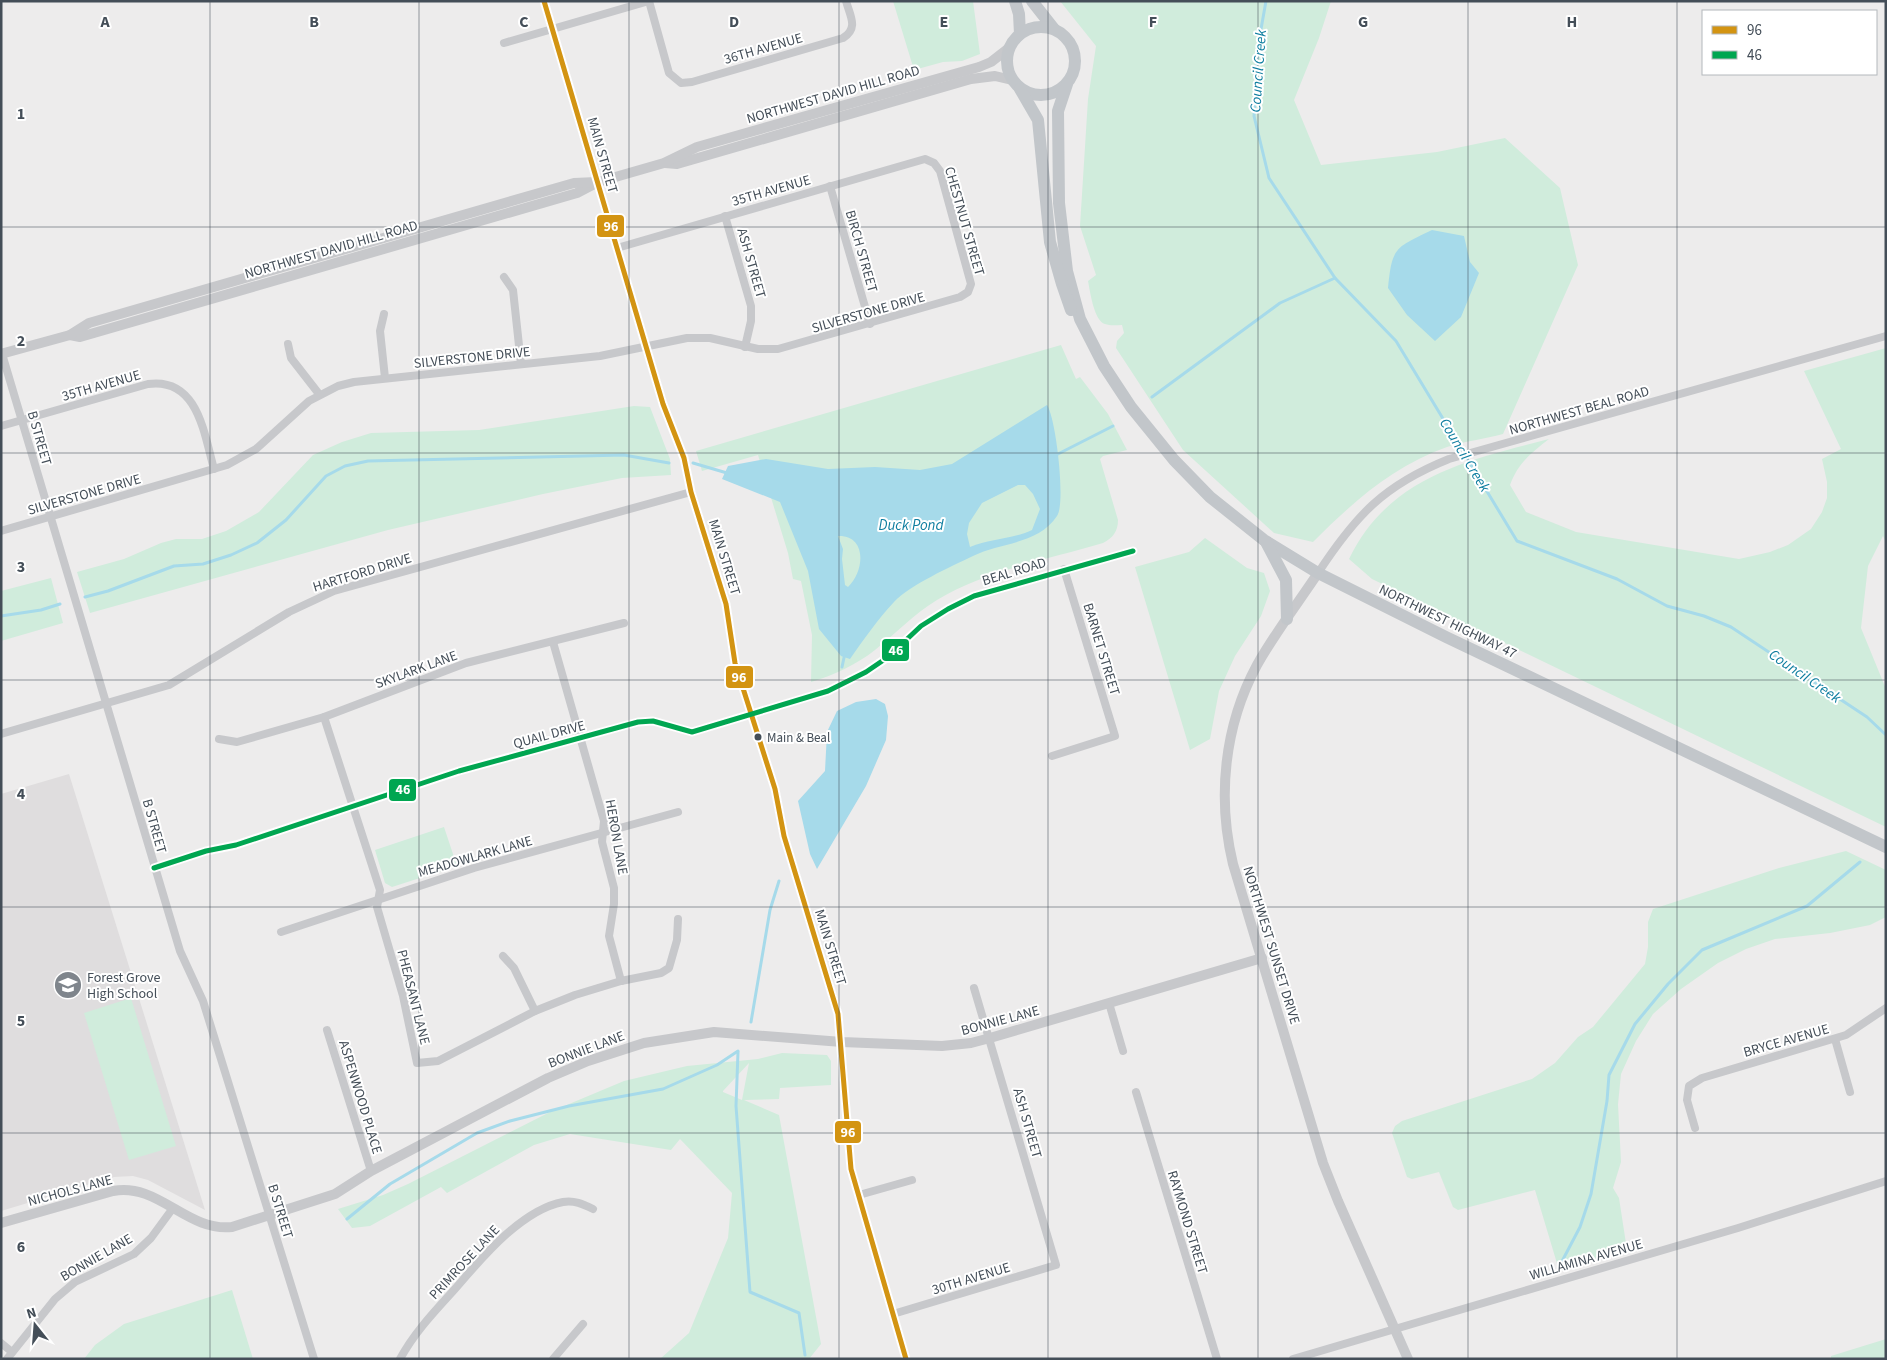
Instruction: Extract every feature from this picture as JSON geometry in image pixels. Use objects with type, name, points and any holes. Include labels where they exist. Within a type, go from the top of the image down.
[{"type":"main road","points":[[1015,1],[1019,14],[1020,34]]},
{"type":"main road","points":[[1032,1],[1054,29],[1064,35],[1075,53],[1074,69],[1067,84],[1050,94],[1034,95],[1016,84],[1007,70],[1009,48],[1020,34],[1036,27],[1054,29]]},
{"type":"main road","name":"NORTHWEST HIGHWAY 47","points":[[1016,84],[1038,120],[1050,242],[1072,312],[1080,318]]},
{"type":"main road","name":"NORTHWEST HIGHWAY 47","points":[[1067,84],[1058,111],[1059,203],[1067,271],[1080,318],[1090,340],[1118,388],[1160,444],[1210,497],[1264,540],[1318,573],[1454,641],[1886,847]]},
{"type":"main road","points":[[1264,540],[1286,580],[1287,619]]},
{"type":"street","name":"MAIN STREET","points":[[544,1],[663,404],[684,458],[691,492],[726,604],[735,663],[775,789],[784,836],[830,984],[842,1042],[849,1153],[859,1195],[906,1359]]},
{"type":"street","points":[[504,43],[649,1]]},
{"type":"street","name":"36TH AVENUE","points":[[649,1],[670,73],[681,83],[764,61],[850,33],[852,21],[846,1]]},
{"type":"street","name":"NORTHWEST DAVID HILL ROAD","points":[[2,354],[70,334],[89,324],[579,181],[598,182],[664,163],[697,147],[980,67],[991,62],[1009,48]]},
{"type":"street","name":"NORTHWEST DAVID HILL ROAD","points":[[664,163],[677,164],[971,79],[995,76],[1016,84]]},
{"type":"street","name":"35TH AVENUE","points":[[617,248],[920,159],[932,161]]},
{"type":"street","name":"CHESTNUT STREET","points":[[932,161],[940,171],[971,277],[969,290]]},
{"type":"street","name":"BIRCH STREET","points":[[830,186],[870,324]]},
{"type":"street","name":"ASH STREET","points":[[725,216],[751,306],[751,320],[745,347]]},
{"type":"street","points":[[504,277],[512,290],[521,364]]},
{"type":"street","name":"SILVERSTONE DRIVE","points":[[1,531],[214,470],[237,461],[256,450],[298,409],[319,394],[354,382],[600,356],[678,339],[698,338],[767,350],[791,347],[960,298],[969,290]]},
{"type":"street","points":[[384,314],[380,331],[385,378]]},
{"type":"street","name":"NORTHWEST BEAL ROAD","points":[[1318,573],[1350,528],[1376,500],[1404,480],[1449,459],[1886,336]]},
{"type":"street","points":[[288,344],[292,358],[319,394]]},
{"type":"street","name":"B STREET","points":[[2,354],[154,868],[180,951],[203,1001],[314,1359]]},
{"type":"street","name":"35TH AVENUE","points":[[1,426],[148,384],[167,384],[183,392],[195,407],[214,470]]},
{"type":"street","name":"HARTFORD DRIVE","points":[[1,734],[169,685],[288,612],[327,594],[691,492]]},
{"type":"street","name":"BEAL ROAD","points":[[752,715],[828,691],[866,672],[888,657],[921,626],[974,596],[1064,569],[1134,551]]},
{"type":"street","name":"BARNET STREET","points":[[1052,756],[1115,736],[1064,569]]},
{"type":"street","name":"NORTHWEST SUNSET DRIVE","points":[[1318,573],[1258,664],[1248,684],[1235,721],[1225,774],[1225,812],[1230,852],[1323,1163],[1408,1359]]},
{"type":"street","name":"SKYLARK LANE","points":[[219,739],[236,742],[324,717],[466,663],[624,623]]},
{"type":"street","name":"HERON LANE","points":[[553,642],[604,821],[602,842],[614,888],[614,904],[609,936],[621,981]]},
{"type":"street","name":"QUAIL DRIVE","points":[[154,868],[206,851],[236,845],[459,771],[645,721],[692,732],[752,715]]},
{"type":"street","name":"PHEASANT LANE","points":[[324,717],[380,890],[376,908],[403,996],[418,1063],[438,1061],[535,1011],[575,995],[621,981],[661,973],[670,968],[677,940],[678,920]]},
{"type":"street","name":"MEADOWLARK LANE","points":[[282,932],[474,868],[678,812]]},
{"type":"street","points":[[503,956],[514,968],[535,1011]]},
{"type":"street","name":"BONNIE LANE","points":[[7,1359],[55,1299],[75,1282],[134,1254],[151,1238],[173,1208],[202,1224],[222,1228],[270,1216],[335,1194],[371,1171],[557,1074],[588,1061],[644,1043],[714,1032],[842,1042],[942,1046],[971,1044],[1262,958]]},
{"type":"street","name":"ASH STREET","points":[[974,988],[1056,1265]]},
{"type":"street","points":[[1109,1003],[1123,1051]]},
{"type":"street","name":"BRYCE AVENUE","points":[[1695,1128],[1687,1100],[1689,1086],[1702,1078],[1853,1032],[1886,1008]]},
{"type":"street","name":"ASPENWOOD PLACE","points":[[327,1030],[371,1171]]},
{"type":"street","points":[[1835,1039],[1850,1092]]},
{"type":"street","name":"RAYMOND STREET","points":[[1136,1092],[1217,1359]]},
{"type":"street","points":[[859,1195],[912,1180]]},
{"type":"street","name":"WILLAMINA AVENUE","points":[[1293,1359],[1738,1228],[1886,1181]]},
{"type":"street","name":"NICHOLS LANE","points":[[1,1223],[119,1190],[142,1192],[173,1208]]},
{"type":"street","name":"PRIMROSE LANE","points":[[400,1359],[414,1334],[507,1233],[541,1211],[561,1202],[576,1202],[592,1209]]},
{"type":"street","name":"30TH AVENUE","points":[[893,1314],[1056,1265]]},
{"type":"street","points":[[553,1359],[583,1324]]},
{"type":"street","points":[[1,1343],[12,1352]]},
{"type":"shaded area","name":"Forest Grove High School","points":[[69,774],[205,1210],[148,1180],[133,1176],[114,1177],[1,1211],[1,794]]},
{"type":"green space","points":[[893,1],[973,1],[980,54],[962,61],[943,62],[914,70]]},
{"type":"green space","points":[[1060,1],[1331,1],[1319,38],[1294,100],[1321,165],[1437,152],[1505,138],[1560,188],[1578,265],[1503,434],[1447,447],[1409,464],[1359,499],[1313,542],[1274,533],[1183,450],[1116,348],[1117,341],[1124,333],[1122,325],[1109,325],[1101,322],[1093,305],[1088,281],[1096,275],[1080,226],[1088,99],[1096,46]]},
{"type":"green space","points":[[1061,345],[1076,379],[1080,377],[1108,414],[1127,450],[1103,456],[1100,459],[1118,520],[1114,534],[1103,543],[996,573],[956,590],[921,611],[875,650],[860,660],[836,673],[811,682],[812,635],[801,581],[793,579],[788,553],[758,455],[702,471],[696,451]]},
{"type":"green space","points":[[1886,348],[1886,542],[1883,536],[1868,566],[1861,628],[1886,689],[1886,827],[1372,579],[1349,559],[1366,531],[1386,508],[1409,490],[1461,464],[1549,439],[1521,464],[1510,485],[1526,512],[1576,532],[1739,559],[1770,552],[1788,545],[1811,529],[1822,512],[1827,498],[1827,482],[1822,459],[1841,449],[1804,371]]},
{"type":"green space","points":[[634,406],[650,407],[670,459],[671,475],[622,478],[543,494],[388,530],[90,613],[77,572],[124,559],[161,543],[176,539],[202,539],[226,531],[259,512],[313,455],[342,442],[371,433],[479,430]]},
{"type":"green space","points":[[1205,538],[1247,568],[1264,573],[1270,591],[1261,616],[1235,656],[1219,691],[1210,739],[1190,750],[1135,567],[1189,552]]},
{"type":"green space","points":[[51,578],[63,623],[1,641],[1,591]]},
{"type":"green space","points":[[444,827],[457,866],[392,887],[385,883],[375,850]]},
{"type":"green space","points":[[1846,851],[1886,870],[1886,917],[1870,925],[1830,933],[1775,939],[1746,949],[1718,963],[1681,989],[1653,1014],[1636,1041],[1621,1074],[1618,1104],[1621,1162],[1613,1188],[1619,1198],[1627,1250],[1559,1270],[1535,1190],[1458,1210],[1453,1207],[1439,1172],[1412,1179],[1407,1177],[1392,1133],[1395,1126],[1402,1121],[1532,1079],[1555,1063],[1578,1037],[1593,1027],[1645,964],[1648,947],[1648,922],[1653,909],[1779,868]]},
{"type":"green space","points":[[131,998],[176,1146],[129,1160],[84,1013]]},
{"type":"green space","points":[[782,1053],[827,1055],[831,1061],[831,1085],[780,1088],[779,1099],[744,1100],[779,1115],[821,1344],[809,1359],[660,1359],[689,1333],[728,1238],[732,1193],[680,1139],[671,1150],[570,1134],[534,1145],[447,1193],[441,1187],[370,1226],[352,1228],[338,1209],[383,1195],[408,1184],[550,1112],[624,1081],[687,1066],[758,1059]],"holes":[[[749,1063],[742,1100],[723,1091]]]},
{"type":"green space","points":[[232,1290],[253,1359],[84,1359],[95,1345],[124,1324]]},
{"type":"green space","points":[[1886,1339],[1886,1359],[1831,1359],[1831,1356]]},
{"type":"water","points":[[1432,230],[1464,236],[1470,262],[1479,273],[1461,317],[1435,341],[1407,315],[1388,288],[1391,264],[1398,250],[1403,245]]},
{"type":"water","name":"Duck Pond","points":[[1047,405],[1054,426],[1059,461],[1060,508],[1057,516],[1040,533],[1018,542],[984,551],[932,576],[910,589],[888,609],[850,659],[841,656],[819,629],[808,571],[780,502],[722,479],[728,466],[766,459],[828,469],[875,467],[920,470],[952,464]],"holes":[[[1018,485],[1025,485],[1033,494],[1040,509],[1032,530],[970,547],[967,534],[969,523],[982,503]],[[838,536],[847,537],[854,541],[860,555],[858,572],[848,587],[845,585],[842,559],[843,549]]]},
{"type":"water","points":[[876,699],[885,704],[888,716],[886,740],[866,786],[817,869],[810,854],[798,801],[825,771],[827,732],[837,711],[856,702]]},
{"type":"waterway","name":"Council Creek","points":[[1266,1],[1258,46],[1254,116],[1269,178],[1335,278],[1396,341],[1517,541],[1617,579],[1667,606],[1704,616],[1731,627],[1867,717],[1886,735]]},
{"type":"waterway","points":[[1152,397],[1280,303],[1335,278]]},
{"type":"waterway","points":[[1054,456],[1113,426]]},
{"type":"waterway","points":[[85,597],[108,591],[174,566],[203,564],[231,555],[257,543],[286,520],[326,476],[345,466],[368,461],[624,455],[669,463]]},
{"type":"waterway","points":[[693,463],[727,473]]},
{"type":"waterway","points":[[1,616],[41,610],[60,604]]},
{"type":"waterway","points":[[842,667],[845,653]]},
{"type":"waterway","points":[[1559,1267],[1580,1227],[1591,1194],[1607,1101],[1609,1075],[1635,1024],[1668,984],[1702,950],[1807,906],[1860,862]]},
{"type":"waterway","points":[[751,1022],[770,910],[779,881]]},
{"type":"waterway","points":[[347,1219],[390,1184],[477,1133],[510,1121],[569,1106],[663,1089],[717,1065],[738,1051]]},
{"type":"waterway","points":[[738,1052],[736,1106],[750,1292],[799,1313],[805,1355]]},
{"type":"transit line","name":"96","points":[[544,1],[663,404],[684,458],[691,492],[726,604],[735,663],[775,789],[784,836],[838,1014],[851,1169],[906,1359]]},
{"type":"transit line","name":"46","points":[[154,868],[206,851],[236,845],[459,771],[638,722],[653,721],[692,732],[828,691],[866,672],[888,657],[921,626],[974,596],[1133,551]]},
{"type":"place","name":"Main & Beal","points":[[758,737]]},
{"type":"place","name":"Forest Grove High School","points":[[68,985]]}]
